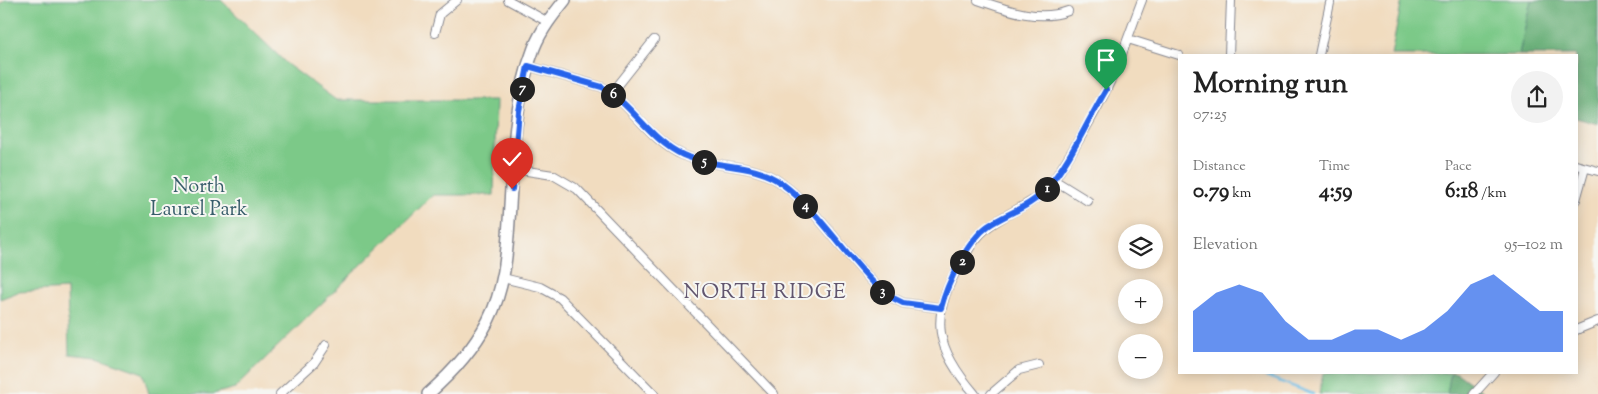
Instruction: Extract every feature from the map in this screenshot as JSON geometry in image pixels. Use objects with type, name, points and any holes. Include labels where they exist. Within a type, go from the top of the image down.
[{"type":"street","points":[[435,33],[440,14],[457,0]]},
{"type":"street","points":[[508,0],[548,22]]},
{"type":"street","points":[[428,394],[462,361],[476,341],[489,320],[504,278],[519,111],[528,66],[548,22],[565,0]]},
{"type":"street","points":[[978,0],[1035,15],[1058,15],[1068,11]]},
{"type":"street","points":[[975,394],[959,374],[946,350],[940,322],[941,308],[949,282],[981,233],[1037,198],[1054,180],[1106,90],[1142,0]]},
{"type":"street","points":[[1229,54],[1231,0]]},
{"type":"street","points":[[1319,54],[1330,3]]},
{"type":"street","points":[[1128,39],[1178,55]]},
{"type":"street","points":[[612,93],[654,40]]},
{"type":"street","points":[[528,66],[593,84],[612,93],[652,134],[672,149],[709,163],[762,173],[782,184],[801,202],[885,294],[903,303],[941,308]]},
{"type":"street","points":[[1578,166],[1598,171]]},
{"type":"street","points":[[514,168],[553,175],[577,190],[774,394]]},
{"type":"street","points":[[1578,193],[1585,168]]},
{"type":"street","points":[[1054,180],[1088,202]]},
{"type":"street","points":[[504,278],[540,287],[560,298],[654,394]]},
{"type":"street","points":[[1578,329],[1598,322]]},
{"type":"street","points":[[280,394],[314,362],[326,345]]},
{"type":"street","points":[[991,394],[1019,370],[1040,365]]},
{"type":"street","points":[[1474,394],[1492,374]]},
{"type":"green space","name":"North Laurel Park","points":[[6,0],[221,0],[288,65],[336,100],[496,100],[494,195],[433,195],[235,388],[213,394],[149,394],[143,373],[97,357],[69,354],[67,289],[18,292],[0,299],[0,4]]},
{"type":"green space","points":[[1402,0],[1531,0],[1519,54],[1391,54]]},
{"type":"green space","points":[[1531,0],[1598,0],[1598,124],[1578,119],[1578,54],[1519,54]]},
{"type":"green space","points":[[1323,374],[1451,374],[1447,394],[1319,394]]},
{"type":"green space","points":[[1451,374],[1458,374],[1486,394],[1447,394]]},
{"type":"waterway","points":[[1260,374],[1313,394]]},
{"type":"district","name":"NORTH RIDGE","points":[[765,293]]},
{"type":"route","points":[[512,189],[519,111],[528,66],[602,87],[612,93],[652,134],[683,155],[709,163],[752,170],[772,177],[792,192],[885,294],[903,303],[941,308],[949,282],[973,242],[988,226],[1028,205],[1046,190],[1054,180],[1106,90]]}]
